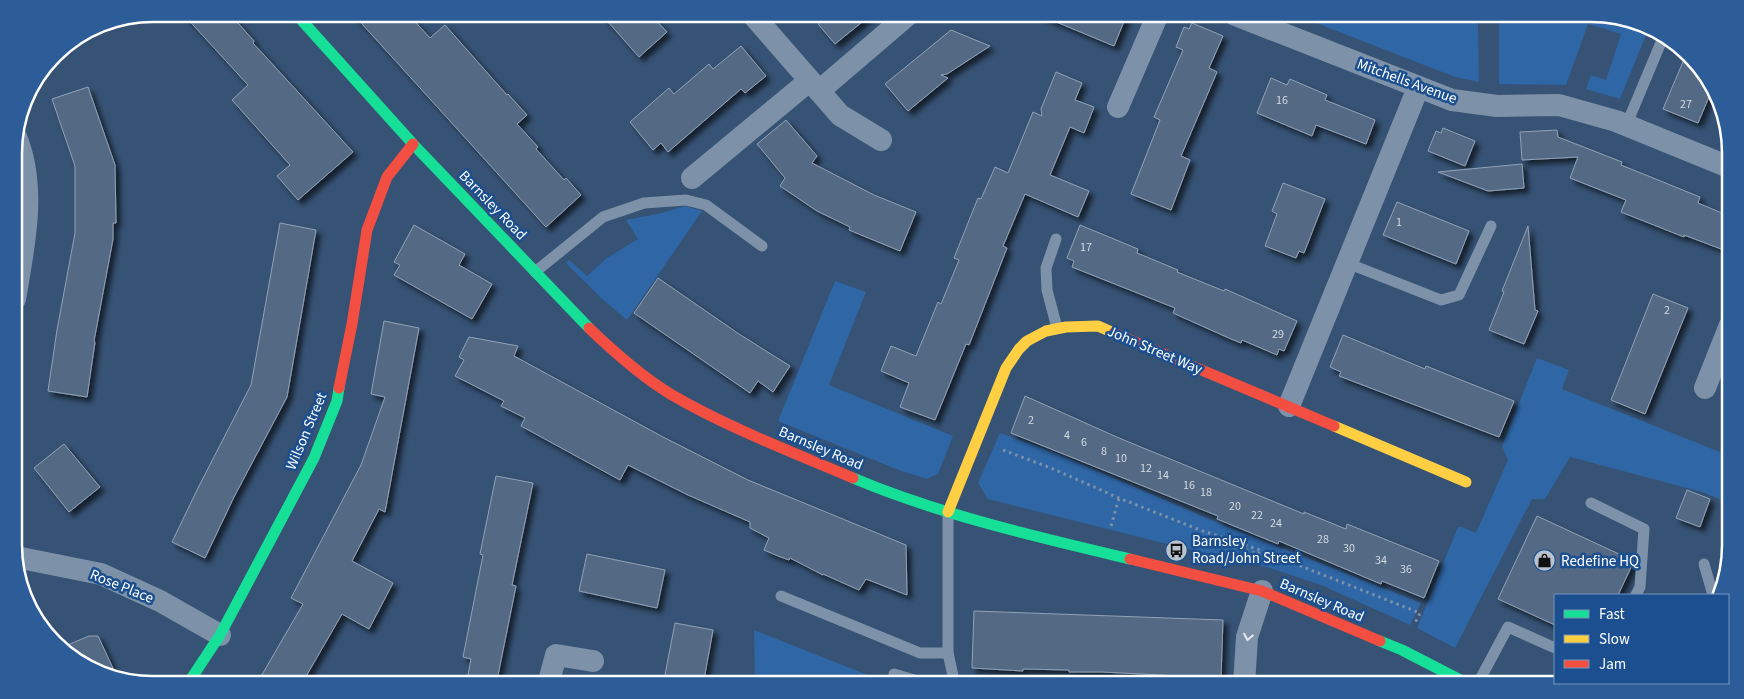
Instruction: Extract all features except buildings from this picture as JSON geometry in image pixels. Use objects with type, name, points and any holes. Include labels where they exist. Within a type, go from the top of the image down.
[{"type":"street","name":"Barnsley Road","points":[[303,22],[413,144],[589,328],[623,359],[671,394],[738,429],[872,486],[948,512],[1036,537],[1262,591],[1402,650],[1453,676]]},
{"type":"street","points":[[759,22],[840,115],[880,140]]},
{"type":"street","points":[[692,178],[899,22]]},
{"type":"street","points":[[1118,107],[1155,22]]},
{"type":"street","name":"Mitchells Avenue","points":[[1253,22],[1452,100],[1497,106],[1559,105],[1626,126],[1722,164]]},
{"type":"street","points":[[1289,406],[1418,88]]},
{"type":"street","name":"Wilson Street","points":[[193,676],[220,635],[314,458],[337,401],[367,230],[387,178],[413,144]]},
{"type":"street","points":[[23,158],[28,190],[23,252]]},
{"type":"street","name":"John Street Way","points":[[948,512],[1006,368],[1018,349],[1039,334],[1070,325],[1098,326],[1466,482]]},
{"type":"street","points":[[1705,388],[1722,345]]},
{"type":"street","name":"Rose Place","points":[[23,558],[102,574],[160,601],[220,635]]},
{"type":"street","points":[[1245,676],[1247,637],[1262,591]]},
{"type":"street","points":[[550,676],[556,655],[593,661]]},
{"type":"lane","points":[[1626,126],[1661,43]]},
{"type":"lane","points":[[535,272],[603,217],[644,203],[686,200],[706,205],[762,246]]},
{"type":"lane","points":[[1347,263],[1441,300],[1459,295],[1490,226]]},
{"type":"lane","points":[[1056,239],[1046,268],[1047,290],[1056,328]]},
{"type":"lane","points":[[1591,503],[1644,529],[1640,587],[1636,594]]},
{"type":"lane","points":[[948,512],[948,653],[953,676]]},
{"type":"lane","points":[[1704,564],[1713,594]]},
{"type":"lane","points":[[781,596],[920,653],[948,653]]},
{"type":"lane","points":[[1482,676],[1508,627],[1554,648]]},
{"type":"lane","points":[[894,674],[901,676]]},
{"type":"path","points":[[977,441],[1050,468],[1200,530],[1260,550],[1420,613],[1414,626]]},
{"type":"path","points":[[1110,529],[1120,498]]},
{"type":"path","points":[[1232,559],[1235,547],[1258,554],[1260,550]]},
{"type":"shaded area","points":[[1314,22],[1478,22],[1479,82],[1455,77]]},
{"type":"shaded area","points":[[1499,22],[1591,22],[1625,27],[1646,35],[1620,99],[1586,89],[1591,75],[1606,80],[1621,34],[1588,24],[1566,85],[1499,84]]},
{"type":"shaded area","points":[[685,206],[702,211],[627,320],[601,298],[566,263],[569,260],[587,276],[607,258],[638,239],[626,220],[662,213]]},
{"type":"shaded area","points":[[835,281],[866,292],[829,385],[953,436],[938,474],[927,479],[901,471],[778,421]]},
{"type":"shaded area","points":[[1537,358],[1569,370],[1562,389],[1722,453],[1722,500],[1702,492],[1570,457],[1545,499],[1532,499],[1455,648],[1417,628],[1458,527],[1476,533],[1508,460],[1502,446]]},
{"type":"shaded area","points":[[1000,433],[1051,451],[1216,522],[1421,603],[1410,625],[1321,585],[1267,567],[988,499],[978,483]]},
{"type":"shaded area","points":[[754,630],[870,676],[755,676]]},
{"type":"traffic: fast","points":[[303,22],[413,144],[589,328]]},
{"type":"traffic: fast","points":[[193,676],[220,635],[314,458],[337,401],[339,388]]},
{"type":"traffic: fast","points":[[853,478],[955,514],[1130,559]]},
{"type":"traffic: fast","points":[[1380,641],[1453,676]]},
{"type":"traffic: slow","points":[[948,512],[1006,368],[1019,349],[1027,341],[1046,331],[1066,327],[1098,326],[1114,333]]},
{"type":"traffic: slow","points":[[1334,426],[1466,482]]},
{"type":"traffic: jam","points":[[339,388],[352,324],[367,230],[387,177],[413,144]]},
{"type":"traffic: jam","points":[[589,328],[629,364],[672,395],[738,429],[853,478]]},
{"type":"traffic: jam","points":[[1114,333],[1334,426]]},
{"type":"traffic: jam","points":[[1130,559],[1262,591],[1380,641]]},
{"type":"place","name":"Barnsley Road/John Street","points":[[1176,550]]},
{"type":"place","name":"Redefine HQ","points":[[1545,561]]}]
